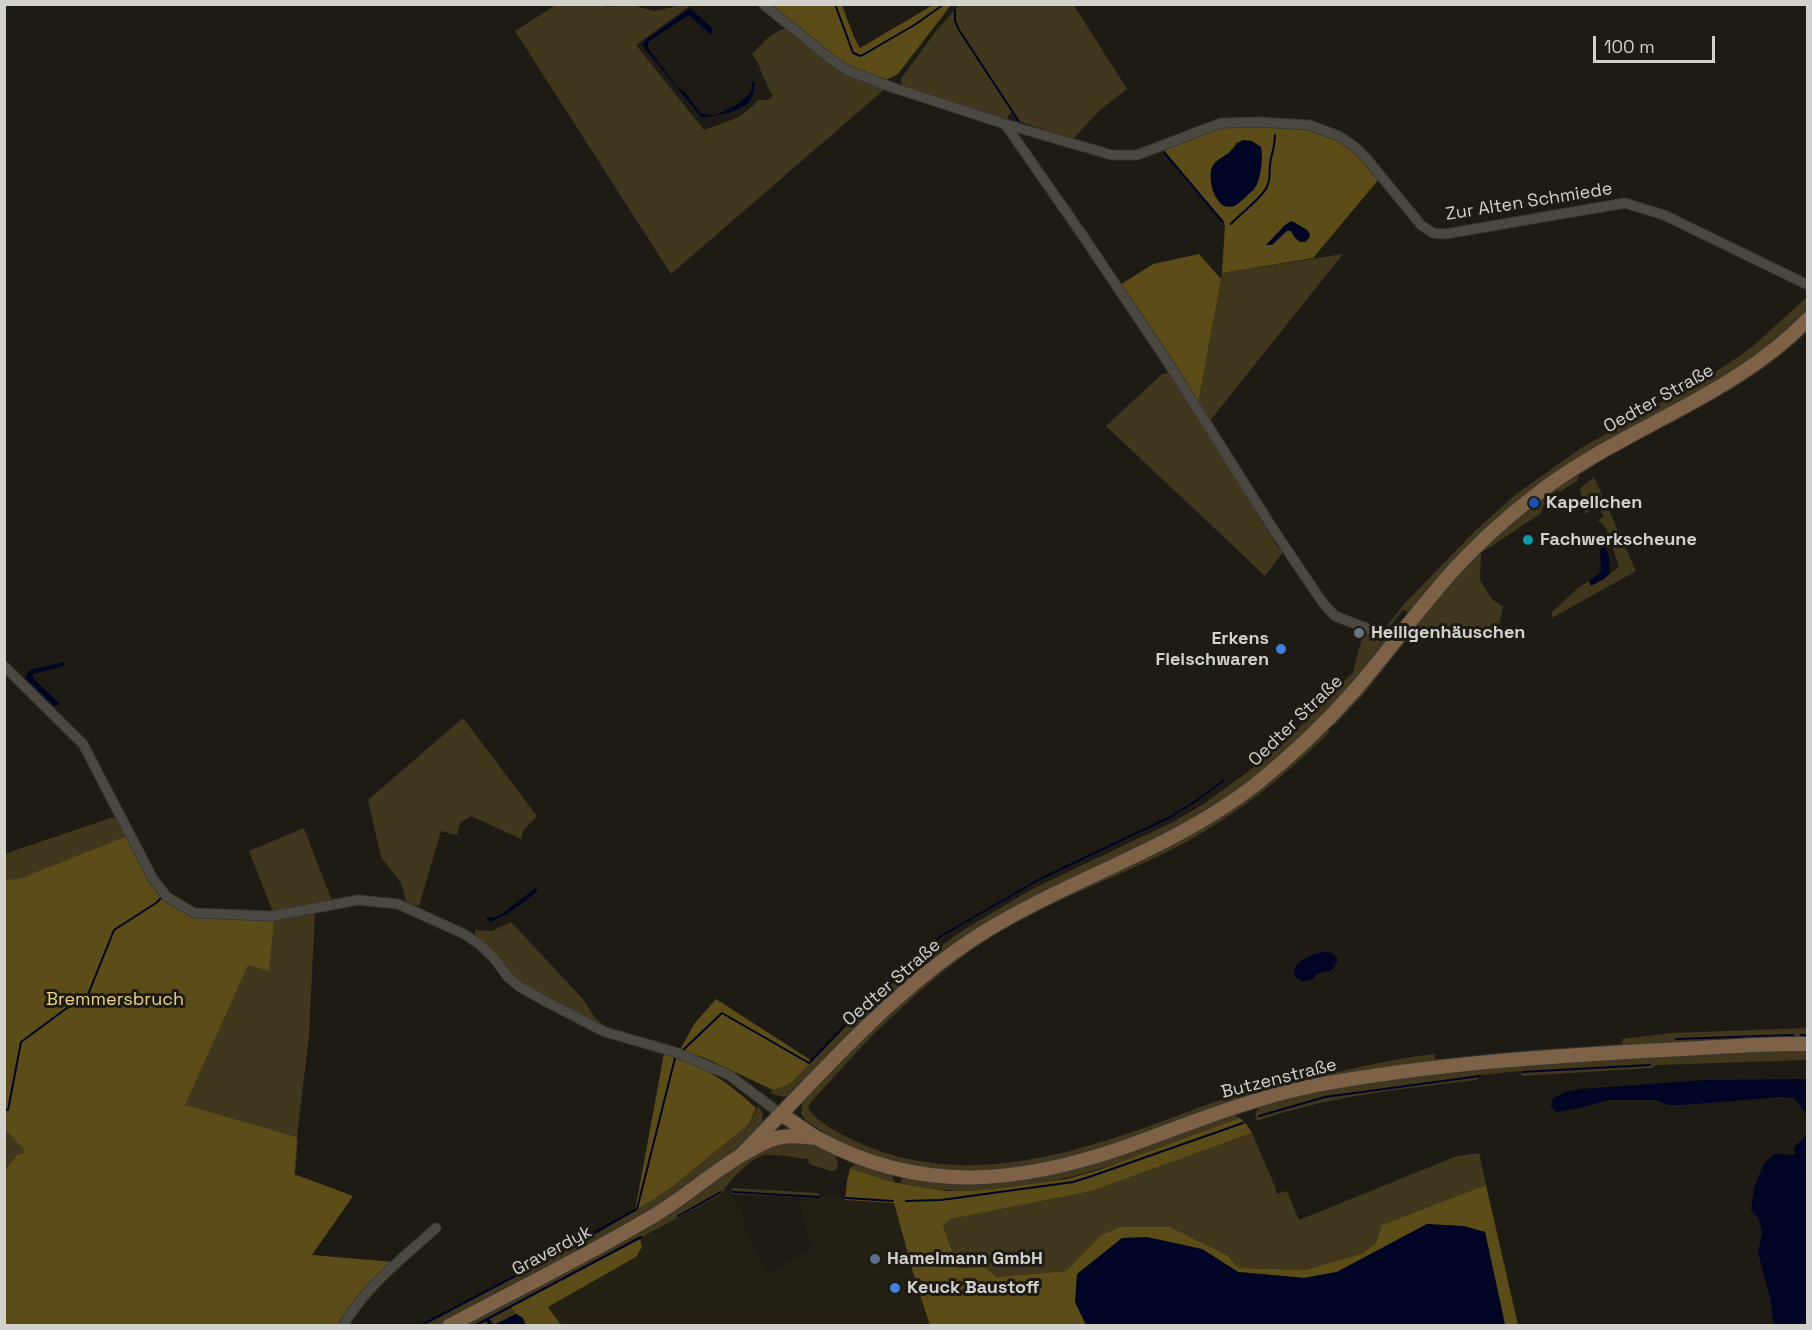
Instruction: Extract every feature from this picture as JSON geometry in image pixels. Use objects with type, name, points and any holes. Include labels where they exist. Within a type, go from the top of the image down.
[{"type":"main road","name":"Oedter Straße","points":[[777,1111],[872,1020],[914,983],[961,947],[1012,916],[1190,828],[1254,786],[1332,716],[1434,593],[1483,539],[1538,493],[1590,458],[1732,380],[1779,345],[1808,319]]},
{"type":"main road","name":"Butzenstraße","points":[[777,1111],[818,1138],[872,1161],[941,1177],[991,1178],[1065,1166],[1260,1099],[1314,1086],[1373,1076],[1442,1066],[1590,1054],[1808,1044]]},
{"type":"main road","points":[[740,1156],[777,1111]]},
{"type":"main road","points":[[740,1156],[768,1141],[785,1136],[818,1138]]},
{"type":"main road","name":"Graverdyk","points":[[449,1326],[625,1233],[670,1206],[740,1156]]},
{"type":"street","name":"Zur Alten Schmiede","points":[[763,4],[847,70],[891,87],[1005,124],[1112,155],[1137,155],[1221,123],[1309,124],[1339,136],[1355,147],[1421,225],[1433,233],[1445,234],[1625,203],[1664,215],[1808,285]]},
{"type":"street","points":[[1005,124],[1082,233],[1323,603],[1335,616],[1397,640]]},
{"type":"street","points":[[4,666],[83,744],[153,879],[167,897],[194,913],[272,916],[358,900],[398,904],[472,939],[494,958],[507,976],[520,987],[543,1000],[605,1032],[675,1052],[729,1074],[777,1111]]},
{"type":"street","points":[[343,1326],[361,1299],[436,1227]]},
{"type":"shaded area","points":[[722,1194],[731,1194],[747,1223],[744,1229],[768,1273],[814,1248],[807,1234],[799,1196],[894,1202],[930,1325],[561,1326],[547,1307],[636,1257],[642,1247],[640,1239]]},
{"type":"green space","points":[[603,4],[606,7],[631,5],[654,11],[691,5],[636,45],[704,130],[733,119],[747,111],[758,100],[768,100],[773,96],[752,54],[768,38],[782,29],[788,28],[886,88],[671,274],[515,31],[556,5]]},
{"type":"green space","points":[[1073,4],[1127,89],[1100,110],[1072,140],[1020,124],[1011,112],[1006,121],[902,87],[901,79],[936,31],[959,5]]},
{"type":"green space","points":[[773,5],[842,5],[860,48],[933,5],[951,5],[898,74],[880,80],[855,71],[842,62],[814,42],[779,13]]},
{"type":"green space","points":[[1224,126],[1283,126],[1321,132],[1344,143],[1354,151],[1379,179],[1313,258],[1222,273],[1225,225],[1162,150]],"holes":[[[1237,142],[1262,155],[1260,173],[1254,190],[1231,207],[1215,196],[1211,172]],[[1294,222],[1307,230],[1309,238],[1305,242],[1296,239],[1291,231],[1286,231]]]},
{"type":"green space","points":[[1199,254],[1221,279],[1198,404],[1120,285],[1153,264]]},
{"type":"green space","points":[[1343,254],[1209,422],[1198,404],[1222,273]]},
{"type":"green space","points":[[1807,297],[1807,313],[1752,361],[1586,455],[1408,612],[1403,610],[1389,628],[1393,632],[1372,626],[1386,627],[1405,603],[1475,531],[1515,495],[1581,448],[1728,364],[1753,346]]},
{"type":"green space","points":[[1807,326],[1807,332],[1755,374],[1579,475],[1577,481],[1560,492],[1556,491],[1544,505],[1540,514],[1481,553],[1480,580],[1492,599],[1503,607],[1497,636],[1406,641],[1362,696],[1334,726],[1334,720],[1438,595],[1501,529],[1534,507],[1554,486]]},
{"type":"green space","points":[[1170,373],[1276,545],[1283,552],[1265,576],[1106,426],[1162,374]]},
{"type":"green space","points":[[1594,477],[1636,571],[1552,618],[1552,612],[1579,587],[1589,581],[1589,583],[1604,579],[1619,567],[1606,528],[1598,520],[1604,516],[1594,501],[1587,506],[1590,511],[1585,514],[1580,488]]},
{"type":"green space","points":[[1367,632],[1383,637],[1386,646],[1369,668],[1284,755],[1214,809],[998,918],[791,1095],[783,1097],[770,1093],[790,1084],[859,1012],[887,987],[960,932],[1032,889],[1173,822],[1205,803],[1249,771],[1304,723],[1353,672],[1362,638]]},
{"type":"green space","points":[[463,718],[537,816],[523,831],[521,839],[471,816],[460,823],[457,835],[441,831],[419,906],[407,903],[401,883],[381,857],[368,800]]},
{"type":"green space","points":[[1329,725],[1329,732],[1292,767],[1252,799],[1210,828],[1165,853],[1038,911],[1004,929],[954,963],[883,1025],[808,1107],[816,1117],[836,1131],[855,1141],[893,1155],[931,1163],[969,1165],[1007,1163],[1083,1147],[1121,1136],[1219,1100],[1263,1088],[1409,1057],[1435,1054],[1433,1063],[1316,1080],[1253,1094],[1120,1144],[1039,1167],[957,1173],[903,1165],[872,1157],[844,1145],[806,1121],[801,1113],[802,1104],[810,1093],[870,1030],[917,987],[967,949],[1015,919],[1169,845]]},
{"type":"green space","name":"Bremmersbruch","points":[[117,816],[149,881],[164,899],[190,918],[274,919],[315,911],[309,1036],[297,1137],[186,1107],[298,1140],[295,1176],[5,1325],[4,854]]},
{"type":"green space","points":[[304,828],[332,901],[273,912],[249,851]]},
{"type":"green space","name":"Bremmersbruch","points":[[127,836],[147,879],[163,897],[189,916],[274,919],[269,971],[248,965],[185,1105],[297,1137],[294,1174],[353,1196],[312,1255],[395,1262],[361,1296],[338,1325],[5,1325],[5,1171],[17,1155],[24,1153],[23,1147],[5,1130],[5,880],[19,879]]},
{"type":"green space","points":[[511,922],[583,999],[594,1016],[605,1027],[514,977],[501,960],[475,936],[475,930],[492,931]]},
{"type":"green space","points":[[716,999],[812,1061],[790,1084],[773,1090],[705,1058],[680,1050],[694,1024]]},
{"type":"green space","points":[[1807,1028],[1807,1039],[1533,1053],[1532,1050],[1622,1045],[1622,1039],[1672,1033]]},
{"type":"green space","points":[[1807,1049],[1807,1060],[1657,1065],[1652,1068],[1522,1076],[1520,1071],[1482,1075],[1476,1080],[1338,1099],[1257,1121],[1255,1114],[1260,1105],[1321,1087],[1543,1061]]},
{"type":"green space","points":[[664,1053],[714,1075],[735,1089],[756,1108],[749,1124],[672,1187],[635,1211]]},
{"type":"green space","points":[[758,1106],[763,1114],[762,1123],[755,1132],[713,1169],[637,1220],[442,1325],[422,1326],[598,1233],[672,1187],[749,1124]]},
{"type":"green space","points":[[1232,1114],[1240,1118],[1142,1155],[1076,1176],[1008,1188],[963,1191],[900,1183],[902,1177],[947,1183],[990,1183],[1039,1176]]},
{"type":"green space","points":[[1240,1118],[1252,1133],[1092,1191],[951,1219],[943,1225],[958,1268],[985,1267],[996,1277],[1066,1271],[1101,1235],[1121,1227],[1169,1227],[1227,1255],[1239,1268],[1306,1270],[1363,1253],[1376,1243],[1382,1225],[1486,1185],[1518,1325],[1505,1325],[1485,1232],[1427,1224],[1337,1272],[1304,1278],[1238,1272],[1202,1249],[1075,1301],[1086,1325],[930,1325],[894,1203],[845,1200],[850,1168],[892,1182],[947,1191],[1004,1188],[1067,1179],[1099,1170]]},
{"type":"green space","points":[[1252,1133],[1276,1189],[1276,1194],[1287,1191],[1299,1220],[1457,1156],[1479,1153],[1486,1185],[1383,1225],[1376,1243],[1363,1253],[1306,1270],[1239,1268],[1227,1255],[1121,1227],[1101,1235],[1066,1271],[996,1277],[985,1267],[958,1268],[943,1225],[951,1219],[1092,1191]]},
{"type":"green space","points":[[772,1142],[813,1142],[834,1153],[838,1163],[836,1170],[831,1171],[809,1164],[808,1159],[768,1155],[759,1157],[740,1171],[722,1194],[512,1307],[516,1314],[494,1325],[486,1321],[489,1325],[460,1326],[681,1206]]},
{"type":"green space","points":[[859,1162],[891,1173],[895,1183],[850,1168]]},
{"type":"green space","points":[[732,1188],[819,1193],[819,1198],[731,1194]]},
{"type":"green space","points":[[640,1239],[642,1247],[636,1257],[548,1307],[561,1325],[526,1325],[523,1318],[511,1307]]},
{"type":"water","points":[[690,8],[713,29],[711,35],[689,15],[651,40],[648,48],[701,114],[716,115],[739,103],[752,89],[752,82],[755,83],[750,100],[745,106],[719,115],[701,117],[643,46],[647,39]]},
{"type":"water","points":[[1243,140],[1252,141],[1261,147],[1260,176],[1256,186],[1243,200],[1234,206],[1225,206],[1220,203],[1214,193],[1211,180],[1212,168],[1217,161]]},
{"type":"water","points":[[1291,221],[1310,234],[1305,242],[1300,242],[1288,230],[1272,245],[1266,245],[1285,225]]},
{"type":"water","points":[[1603,545],[1608,554],[1609,574],[1591,586],[1589,581],[1601,570],[1600,550]]},
{"type":"water","points":[[64,662],[64,666],[33,674],[33,678],[60,704],[54,706],[25,678],[30,670]]},
{"type":"water","points":[[537,888],[536,893],[507,914],[491,922],[487,920],[487,917],[502,914]]},
{"type":"water","points":[[1321,952],[1331,953],[1337,957],[1338,960],[1332,970],[1317,974],[1313,979],[1306,981],[1295,977],[1294,972],[1298,963]]},
{"type":"water","points":[[1807,1079],[1807,1115],[1794,1098],[1780,1097],[1683,1105],[1668,1105],[1655,1100],[1609,1100],[1556,1112],[1551,1106],[1553,1098],[1581,1089],[1706,1080]]},
{"type":"water","points":[[1807,1135],[1807,1325],[1774,1325],[1770,1298],[1758,1252],[1762,1233],[1759,1219],[1751,1210],[1754,1188],[1764,1164],[1775,1154],[1795,1155],[1794,1147]]},
{"type":"water","points":[[1427,1224],[1464,1226],[1485,1232],[1505,1325],[1086,1325],[1075,1302],[1077,1274],[1122,1238],[1147,1237],[1202,1249],[1238,1272],[1304,1278],[1337,1272]]},
{"type":"water","points":[[516,1314],[523,1318],[525,1324],[523,1325],[494,1325]]},
{"type":"water","points":[[489,1319],[494,1325],[489,1325],[486,1320]]},
{"type":"waterway","points":[[835,4],[853,53],[861,56],[916,24],[944,4]]},
{"type":"waterway","points":[[955,10],[955,21],[959,30],[1020,123],[1042,130]]},
{"type":"waterway","points":[[1231,224],[1268,185],[1275,135]]},
{"type":"waterway","points":[[1105,148],[1117,151]]},
{"type":"waterway","points":[[1164,152],[1223,222]]},
{"type":"waterway","points":[[682,1051],[722,1013],[809,1063],[863,1007],[941,936],[1040,879],[1170,817],[1224,780]]},
{"type":"waterway","points":[[4,1110],[8,1110],[21,1042],[67,1008],[87,997],[114,930],[161,898]]},
{"type":"waterway","points":[[1676,1039],[1793,1035]]},
{"type":"waterway","points":[[1801,1035],[1808,1035]]},
{"type":"waterway","points":[[420,1326],[637,1209],[675,1058]]},
{"type":"waterway","points":[[1522,1072],[1650,1065]]},
{"type":"waterway","points":[[1259,1116],[1325,1097],[1480,1076]]},
{"type":"waterway","points":[[906,1201],[941,1200],[1073,1182],[1243,1123]]},
{"type":"waterway","points":[[678,1216],[721,1192]]},
{"type":"waterway","points":[[733,1192],[819,1197]]},
{"type":"waterway","points":[[846,1198],[893,1201]]},
{"type":"waterway","points":[[474,1326],[641,1237]]},
{"type":"place","name":"Kapellchen","points":[[1534,503]]},
{"type":"place","name":"Fachwerkscheune","points":[[1528,540]]},
{"type":"place","name":"Heiligenhäuschen","points":[[1359,633]]},
{"type":"place","name":"Erkens Fleischwaren","points":[[1281,649]]},
{"type":"place","name":"Hamelmann GmbH","points":[[875,1259]]},
{"type":"place","name":"Keuck Baustoff","points":[[895,1288]]}]
